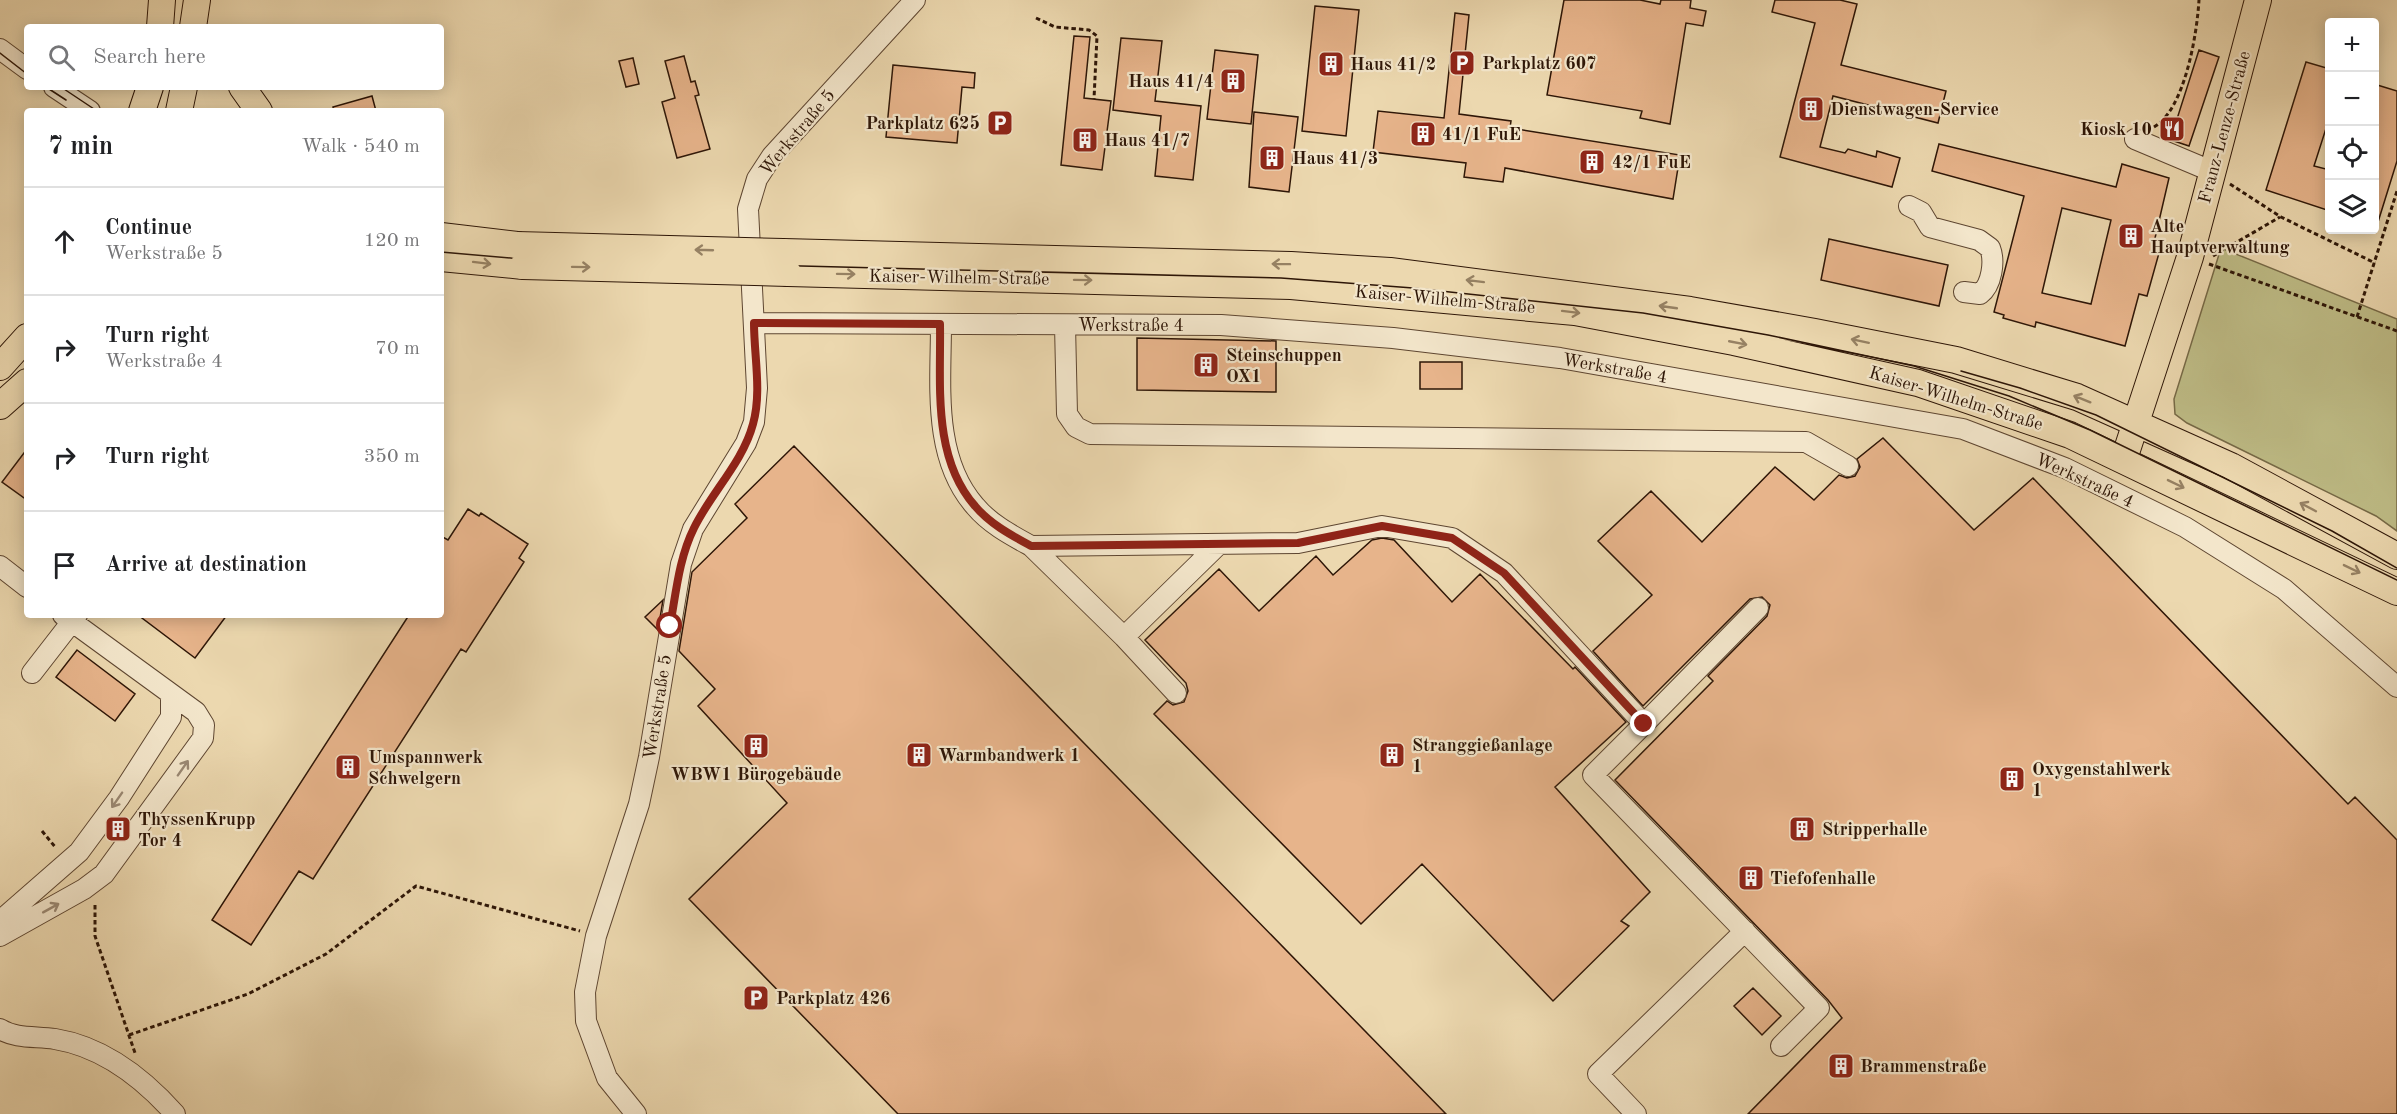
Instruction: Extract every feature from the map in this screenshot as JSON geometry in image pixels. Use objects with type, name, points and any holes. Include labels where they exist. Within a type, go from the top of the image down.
[{"type":"main road","points":[[160,24],[162,0]]},
{"type":"main road","name":"Franz-Lenze-Straße","points":[[2124,459],[2190,257],[2258,0]]},
{"type":"main road","points":[[143,108],[149,90]]},
{"type":"main road","points":[[180,108],[183,90]]},
{"type":"main road","points":[[244,90],[256,108]]},
{"type":"main road","name":"Kaiser-Wilhelm-Straße","points":[[444,237],[520,255]]},
{"type":"main road","name":"Kaiser-Wilhelm-Straße","points":[[444,258],[520,255],[786,262],[1292,286],[1575,312],[1789,353],[1918,383],[2070,435],[2397,592]]},
{"type":"main road","name":"Kaiser-Wilhelm-Straße","points":[[786,262],[1291,264],[1472,280],[1690,310],[1956,360],[2077,397],[2231,466],[2397,556]]},
{"type":"main road","points":[[0,367],[24,340]]},
{"type":"main road","points":[[0,406],[24,385]]},
{"type":"street","name":"Werkstraße 5","points":[[636,1114],[607,1078],[586,1021],[585,992],[596,936],[639,804],[681,564],[693,529],[746,443],[754,422],[757,388],[748,209],[757,179],[772,156],[915,0]]},
{"type":"street","points":[[0,49],[24,67]]},
{"type":"street","points":[[58,90],[86,108]]},
{"type":"street","points":[[2135,139],[2211,171]]},
{"type":"street","points":[[1909,206],[1921,212],[1930,227],[1979,240],[1990,248],[1993,262],[1986,288],[1980,294],[1964,292]]},
{"type":"street","name":"Werkstraße 4","points":[[754,323],[1221,325],[1415,341],[1560,358],[1962,429],[2065,468],[2185,527],[2284,589],[2397,687]]},
{"type":"street","points":[[940,324],[941,424],[958,481],[975,506],[1002,530],[1031,546],[1124,637],[1176,693]]},
{"type":"street","points":[[1065,325],[1067,414],[1076,427],[1090,434],[1806,442],[1848,466]]},
{"type":"street","points":[[1031,546],[1298,543],[1382,526],[1452,538],[1504,573],[1644,724]]},
{"type":"street","points":[[1124,637],[1218,545]]},
{"type":"street","points":[[0,566],[24,585]]},
{"type":"street","points":[[1758,608],[1593,775],[1819,1008],[1781,1046]]},
{"type":"street","points":[[32,673],[70,618]]},
{"type":"street","points":[[0,936],[88,887],[104,874],[184,767],[202,738],[204,725],[196,712],[72,618]]},
{"type":"street","points":[[0,921],[79,852],[119,798],[171,717],[171,695]]},
{"type":"street","points":[[1636,1114],[1598,1074],[1744,931]]},
{"type":"street","points":[[0,1029],[9,1035],[56,1039],[88,1047],[127,1068],[175,1114]]},
{"type":"path","points":[[2135,139],[2159,124],[2175,106],[2197,27],[2199,0]]},
{"type":"path","points":[[1036,18],[1055,27],[1089,30],[1097,36],[1094,99]]},
{"type":"path","points":[[2211,171],[2281,217],[2375,262]]},
{"type":"path","points":[[2357,317],[2397,191]]},
{"type":"path","points":[[2281,217],[2204,262],[2397,331]]},
{"type":"path","points":[[42,831],[68,862]]},
{"type":"path","points":[[129,1035],[248,994],[326,954],[416,886],[572,929]]},
{"type":"path","points":[[88,887],[96,901],[95,936],[147,1085]]},
{"type":"shaded area","points":[[2221,248],[2397,319],[2397,531],[2376,516],[2187,423],[2175,414],[2174,399]]},
{"type":"building","points":[[1564,0],[1640,0],[1660,4],[1661,0],[1691,0],[1690,8],[1706,11],[1703,26],[1686,23],[1670,124],[1640,118],[1642,111],[1547,95]]},
{"type":"building","name":"Dienstwagen-Service","points":[[1775,0],[1840,0],[1857,4],[1841,65],[1946,91],[1938,123],[1833,96],[1820,147],[1845,153],[1848,149],[1876,157],[1877,151],[1900,158],[1892,187],[1780,157],[1815,23],[1772,12]]},
{"type":"building","name":"Haus 41/2","points":[[1315,6],[1359,10],[1346,136],[1302,131]]},
{"type":"building","points":[[1455,13],[1469,15],[1459,114],[1511,121],[1510,128],[1680,155],[1673,199],[1505,168],[1503,182],[1464,177],[1466,163],[1373,152],[1378,111],[1444,118]]},
{"type":"building","points":[[1074,36],[1090,37],[1084,98],[1111,101],[1102,170],[1061,165]]},
{"type":"building","points":[[1121,38],[1162,41],[1155,101],[1201,106],[1193,180],[1155,176],[1161,116],[1113,110]]},
{"type":"building","name":"Haus 41/4","points":[[1215,50],[1258,55],[1251,124],[1207,119]]},
{"type":"building","points":[[2199,50],[2219,57],[2189,146],[2165,138],[2171,118],[2177,119]]},
{"type":"building","points":[[684,56],[691,82],[695,81],[699,95],[695,96],[710,149],[677,158],[662,102],[675,98],[665,61]]},
{"type":"building","points":[[633,58],[639,84],[626,87],[619,61]]},
{"type":"building","points":[[2306,62],[2325,68],[2325,132],[2314,166],[2325,169],[2325,209],[2266,190]]},
{"type":"building","points":[[893,65],[975,73],[974,88],[962,87],[957,143],[886,137]]},
{"type":"building","points":[[2379,86],[2397,91],[2397,161],[2379,219]]},
{"type":"building","points":[[372,96],[375,108],[333,108]]},
{"type":"building","name":"Haus 41/3","points":[[1254,112],[1298,117],[1289,192],[1249,187]]},
{"type":"building","name":"Alte Hauptverwaltung","points":[[1939,144],[2116,187],[2122,164],[2169,178],[2152,251],[2159,253],[2147,296],[2139,294],[2125,346],[2036,322],[2035,327],[2003,318],[2004,315],[1994,312],[2024,196],[1932,171]],"holes":[[[2062,208],[2111,220],[2091,304],[2042,293]]]},
{"type":"building","points":[[1829,239],[1948,265],[1939,306],[1821,280]]},
{"type":"building","name":"Steinschuppen OX1","points":[[1137,338],[1276,341],[1276,392],[1137,390]]},
{"type":"building","points":[[1420,362],[1462,362],[1462,389],[1420,389]]},
{"type":"building","name":"Oxygenstahlwerk 1","points":[[1883,438],[1974,530],[2033,478],[2348,804],[2355,797],[2397,840],[2397,1114],[1748,1114],[1842,1018],[1828,1000],[1615,780],[1713,681],[1708,676],[1767,616],[1770,605],[1762,597],[1750,599],[1643,706],[1593,651],[1652,595],[1598,541],[1651,491],[1702,542],[1775,467],[1814,500],[1839,475],[1847,478],[1855,476],[1860,467],[1857,459]]},
{"type":"building","name":"Warmbandwerk 1","points":[[794,446],[1446,1114],[898,1114],[689,899],[787,803],[698,706],[715,689],[679,651],[692,572],[747,518],[735,504]]},
{"type":"building","points":[[24,453],[24,498],[2,482]]},
{"type":"building","name":"Umspannwerk Schwelgern","points":[[468,509],[479,516],[481,513],[528,544],[519,558],[524,562],[466,652],[461,649],[313,879],[299,871],[251,945],[212,920],[407,618],[444,618],[444,538],[448,540]]},
{"type":"building","name":"Stranggießanlage 1","points":[[1382,538],[1394,540],[1452,602],[1480,574],[1573,669],[1575,667],[1626,722],[1555,787],[1650,892],[1621,921],[1629,926],[1553,1001],[1422,864],[1361,924],[1154,714],[1167,701],[1173,705],[1184,702],[1188,691],[1186,683],[1145,640],[1219,569],[1259,611],[1316,556],[1333,575],[1372,540]]},
{"type":"building","points":[[663,600],[658,630],[645,617]]},
{"type":"building","points":[[142,618],[225,618],[195,658]]},
{"type":"building","points":[[77,650],[135,694],[115,721],[56,677]]},
{"type":"building","points":[[1753,988],[1781,1016],[1762,1035],[1734,1006]]},
{"type":"tram line","points":[[0,53],[24,72]]},
{"type":"tram line","points":[[51,90],[66,100]]},
{"type":"tram line","points":[[66,90],[92,108]]},
{"type":"tram line","points":[[444,252],[521,259],[1281,278],[1413,288],[1643,313],[1768,335],[1914,366],[2009,396],[2090,430],[2397,580]]},
{"type":"tram line","points":[[1961,371],[2020,388],[2096,415],[2332,531],[2397,568]]},
{"type":"place","name":"Parkplatz 607","points":[[1462,63]]},
{"type":"place","name":"Haus 41/2","points":[[1331,64]]},
{"type":"place","name":"Haus 41/4","points":[[1233,81]]},
{"type":"place","name":"Dienstwagen-Service","points":[[1811,109]]},
{"type":"place","name":"Parkplatz 625","points":[[1000,123]]},
{"type":"place","name":"Kiosk 10","points":[[2172,129]]},
{"type":"place","name":"41/1 FuE","points":[[1423,134]]},
{"type":"place","name":"Haus 41/7","points":[[1085,140]]},
{"type":"place","name":"Haus 41/3","points":[[1272,158]]},
{"type":"place","name":"42/1 FuE","points":[[1592,162]]},
{"type":"place","name":"Alte Hauptverwaltung","points":[[2131,236]]},
{"type":"place","name":"Steinschuppen OX1","points":[[1206,365]]},
{"type":"place","name":"WBW1 Bürogebäude","points":[[756,746]]},
{"type":"place","name":"Warmbandwerk 1","points":[[919,755]]},
{"type":"place","name":"Stranggießanlage 1","points":[[1392,755]]},
{"type":"place","name":"Umspannwerk Schwelgern","points":[[348,767]]},
{"type":"place","name":"Oxygenstahlwerk 1","points":[[2012,779]]},
{"type":"place","name":"ThyssenKrupp Tor 4","points":[[118,829]]},
{"type":"place","name":"Stripperhalle","points":[[1802,829]]},
{"type":"place","name":"Tiefofenhalle","points":[[1751,878]]},
{"type":"place","name":"Parkplatz 426","points":[[756,998]]},
{"type":"place","name":"Brammenstraße","points":[[1841,1066]]},
{"type":"route","points":[[670,626],[681,564],[693,529],[746,443],[754,422],[757,388],[754,323],[940,324],[941,424],[954,468],[958,481],[975,506],[1002,530],[1031,546],[1298,543],[1382,526],[1452,538],[1504,573],[1644,724]]}]
